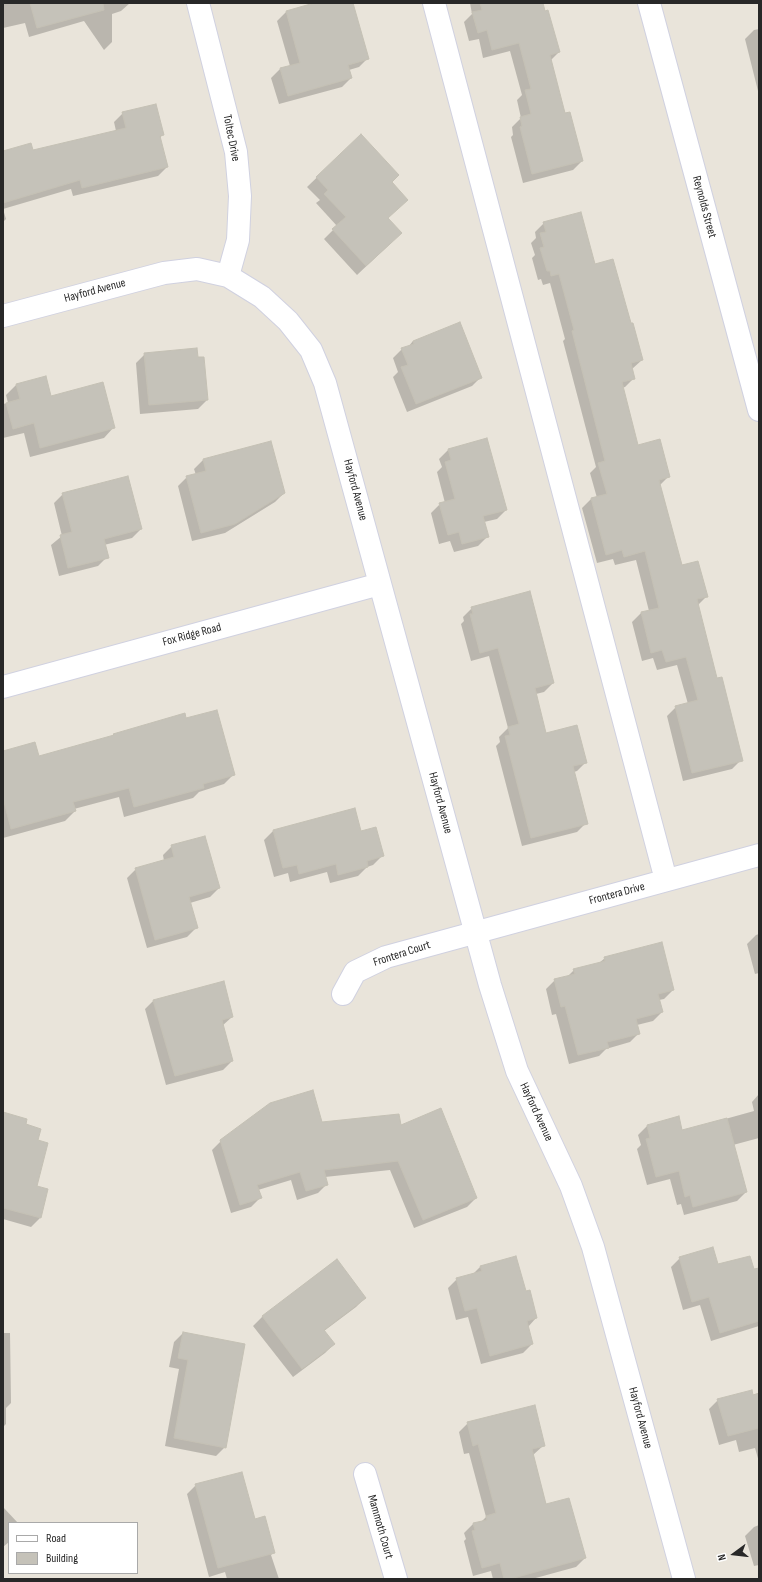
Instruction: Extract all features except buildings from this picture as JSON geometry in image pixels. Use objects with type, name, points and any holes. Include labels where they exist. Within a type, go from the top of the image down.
[{"type":"street","name":"Toltec Drive","points":[[198,3],[236,152],[240,196],[238,240],[228,276]]},
{"type":"street","points":[[434,3],[666,880]]},
{"type":"street","name":"Reynolds Street","points":[[649,3],[759,410]]},
{"type":"street","name":"Hayford Avenue","points":[[3,316],[164,273],[197,269],[228,276],[262,297],[288,321],[311,350],[325,383],[490,985],[517,1071],[571,1186],[593,1246],[684,1579]]},
{"type":"street","name":"Fox Ridge Road","points":[[3,687],[380,584]]},
{"type":"street","name":"Frontera Drive","points":[[475,932],[759,855]]},
{"type":"street","name":"Frontera Court","points":[[343,994],[355,972],[386,956],[475,932]]},
{"type":"street","name":"Mammoth Court","points":[[365,1474],[396,1579]]}]
